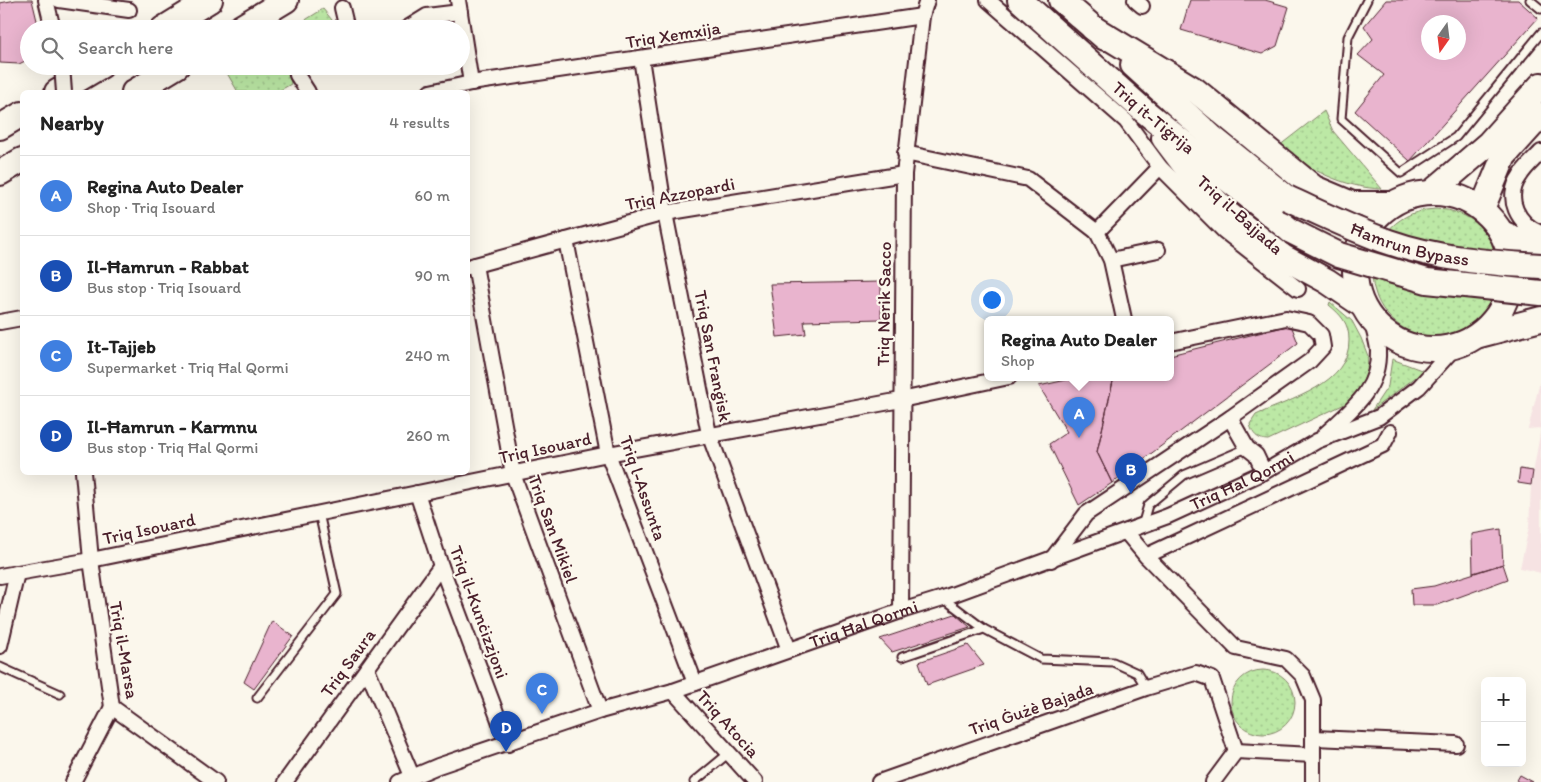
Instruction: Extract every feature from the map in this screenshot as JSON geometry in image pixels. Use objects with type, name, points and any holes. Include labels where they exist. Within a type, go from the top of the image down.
[{"type":"highway","points":[[178,20],[210,0]]},
{"type":"highway","points":[[253,20],[286,0]]},
{"type":"highway","name":"Triq it-Tiġrija","points":[[1020,0],[1143,110],[1291,231]]},
{"type":"highway","name":"Triq it-Tiġrija","points":[[1061,0],[1213,138],[1287,198]]},
{"type":"highway","points":[[1093,28],[1195,90],[1314,188],[1352,204],[1390,204]]},
{"type":"highway","points":[[60,90],[86,75]]},
{"type":"highway","points":[[137,90],[162,75]]},
{"type":"highway","points":[[1432,192],[1489,143],[1541,85]]},
{"type":"highway","points":[[1143,110],[1195,179],[1228,214],[1283,257],[1327,281],[1366,312],[1382,331],[1395,340],[1414,347],[1433,349],[1456,346],[1477,335],[1541,319]]},
{"type":"highway","points":[[0,127],[20,115]]},
{"type":"highway","points":[[1482,209],[1504,156],[1541,115]]},
{"type":"highway","points":[[0,173],[20,161]]},
{"type":"highway","points":[[1366,312],[1355,284],[1356,253],[1368,225],[1390,204],[1410,195],[1432,192],[1458,196],[1482,209],[1502,233],[1510,260],[1512,275],[1507,296],[1497,316],[1477,335]]},
{"type":"highway","name":"Ħamrun Bypass","points":[[1287,198],[1372,235],[1418,250],[1504,264],[1541,266]]},
{"type":"highway","name":"Ħamrun Bypass","points":[[1291,231],[1339,255],[1427,282],[1541,293]]},
{"type":"highway","points":[[1502,233],[1541,250]]},
{"type":"street","points":[[46,0],[51,20]]},
{"type":"street","points":[[59,0],[129,10]]},
{"type":"street","name":"Triq Nerik Sacco","points":[[901,610],[904,174],[922,16],[927,0]]},
{"type":"street","name":"Triq il-Bajjada","points":[[988,0],[1126,121],[1160,167],[1224,232],[1298,289]]},
{"type":"street","points":[[421,20],[427,16],[459,6],[461,20]]},
{"type":"street","points":[[342,8],[344,20]]},
{"type":"street","name":"Triq Xemxija","points":[[439,90],[470,83],[922,16]]},
{"type":"street","name":"Triq San Franġisk","points":[[641,58],[665,213],[709,434],[789,650]]},
{"type":"street","points":[[63,75],[64,90]]},
{"type":"street","points":[[297,75],[307,90]]},
{"type":"street","points":[[469,75],[470,83]]},
{"type":"street","points":[[1541,152],[1518,177],[1514,192],[1514,208],[1522,223],[1541,233]]},
{"type":"street","points":[[905,153],[1028,179],[1097,232],[1111,260],[1123,316]]},
{"type":"street","points":[[1097,232],[1160,167]]},
{"type":"street","name":"Triq Azzopardi","points":[[471,266],[665,213],[904,174]]},
{"type":"street","name":"Triq l-Assunta","points":[[566,240],[608,454],[695,683]]},
{"type":"street","points":[[1111,260],[1158,250]]},
{"type":"street","name":"Triq San Mikiel","points":[[471,266],[513,474],[600,712]]},
{"type":"street","name":"Triq Ħal Qormi","points":[[1317,441],[1362,400],[1375,375],[1378,350],[1366,312]]},
{"type":"street","points":[[0,322],[20,318]]},
{"type":"street","points":[[1051,560],[1086,514],[1230,418],[1310,361],[1324,347],[1321,335],[1309,323],[1286,318],[1174,341]]},
{"type":"street","name":"Triq Ħal Qormi","points":[[406,779],[600,712],[673,691],[901,610],[943,598],[1142,526],[1264,472],[1317,441],[1379,416],[1419,387],[1456,346]]},
{"type":"street","name":"Triq Isouard","points":[[0,576],[91,560],[709,434],[901,400],[989,381]]},
{"type":"street","points":[[1230,418],[1247,448],[1256,455],[1264,472]]},
{"type":"street","points":[[1146,556],[1383,445],[1390,432]]},
{"type":"street","name":"Triq il-Marsa","points":[[83,475],[91,560],[112,707],[216,782]]},
{"type":"street","name":"Triq il-Kunċizzjoni","points":[[417,493],[441,566],[508,744]]},
{"type":"street","points":[[1126,532],[1146,556],[1236,648],[1286,659],[1303,676],[1313,700],[1313,782]]},
{"type":"street","name":"Triq Saura","points":[[285,782],[441,566]]},
{"type":"street","points":[[0,646],[17,572]]},
{"type":"street","points":[[367,669],[406,779]]},
{"type":"street","name":"Triq Ġużè Bajada","points":[[880,782],[1146,688],[1196,673],[1212,679],[1236,750]]},
{"type":"street","name":"Triq Atocia","points":[[673,691],[755,782]]},
{"type":"street","points":[[73,782],[112,707]]},
{"type":"street","points":[[1314,738],[1456,744]]},
{"type":"street","points":[[1213,782],[1236,750],[1313,755]]},
{"type":"lane","points":[[1367,0],[1348,37],[1341,119],[1400,173],[1456,137],[1541,33]]},
{"type":"lane","points":[[1530,0],[1541,9]]},
{"type":"lane","points":[[1142,526],[1148,505],[1184,475],[1247,448]]},
{"type":"lane","points":[[256,698],[337,594],[319,512]]},
{"type":"lane","points":[[943,598],[984,628],[1041,659],[1113,662],[1137,673],[1146,688]]},
{"type":"lane","points":[[902,657],[984,628]]},
{"type":"lane","points":[[0,667],[60,694]]},
{"type":"lane","points":[[694,782],[729,753]]},
{"type":"shaded area","points":[[1541,378],[1541,428],[1528,429]]},
{"type":"shaded area","points":[[1541,428],[1541,573],[1520,568],[1529,527],[1531,485]]},
{"type":"green space","points":[[323,9],[332,20],[305,20]]},
{"type":"green space","points":[[228,75],[290,75],[291,84],[280,90],[237,90]]},
{"type":"green space","points":[[1324,111],[1333,131],[1382,189],[1354,185],[1327,176],[1279,146]]},
{"type":"green space","points":[[1436,209],[1460,214],[1481,228],[1495,249],[1500,273],[1495,297],[1481,318],[1460,332],[1436,337],[1412,332],[1391,318],[1377,297],[1372,273],[1377,249],[1391,228],[1412,214]]},
{"type":"green space","points":[[1330,302],[1352,321],[1368,356],[1367,373],[1360,387],[1345,404],[1268,440],[1258,438],[1252,431],[1250,424],[1256,415],[1316,388],[1340,368],[1347,355],[1348,329],[1341,316],[1329,305]]},
{"type":"green space","points":[[1392,359],[1424,371],[1372,410],[1388,386]]},
{"type":"green space","points":[[1263,670],[1281,676],[1289,684],[1295,702],[1289,720],[1281,728],[1263,734],[1245,728],[1237,720],[1231,702],[1237,684],[1245,676]]},
{"type":"building","points":[[32,0],[37,20],[20,20],[19,64],[0,63],[0,3]]},
{"type":"building","points":[[1190,0],[1265,0],[1289,7],[1277,46],[1262,54],[1181,30]]},
{"type":"building","points":[[1386,0],[1518,0],[1538,18],[1410,161],[1355,111],[1384,75],[1358,55],[1373,39],[1364,26]]},
{"type":"building","points":[[881,282],[881,319],[804,321],[806,334],[777,337],[770,284]]},
{"type":"building","points":[[1291,325],[1298,343],[1112,483],[1097,452],[1113,381],[1174,381],[1174,354]]},
{"type":"building","points":[[1062,381],[1113,381],[1097,452],[1112,483],[1079,505],[1049,444],[1067,432],[1039,386]]},
{"type":"building","points":[[1520,469],[1533,471],[1531,485],[1518,483]]},
{"type":"building","points":[[1501,529],[1503,564],[1473,573],[1472,534]]},
{"type":"building","points":[[1503,564],[1508,579],[1437,605],[1412,605],[1411,589],[1434,586]]},
{"type":"building","points":[[955,614],[970,627],[892,652],[880,639]]},
{"type":"building","points":[[272,621],[293,636],[254,689],[244,682]]},
{"type":"building","points":[[968,645],[984,665],[927,685],[919,662]]},
{"type":"building","points":[[1520,775],[1533,782],[1516,782]]},
{"type":"place","name":"Regina Auto Dealer","points":[[1079,438]]},
{"type":"place","name":"Il-Ħamrun - Rabbat","points":[[1131,494]]},
{"type":"place","name":"It-Tajjeb","points":[[542,714]]},
{"type":"place","name":"Il-Ħamrun - Karmnu","points":[[506,752]]}]
